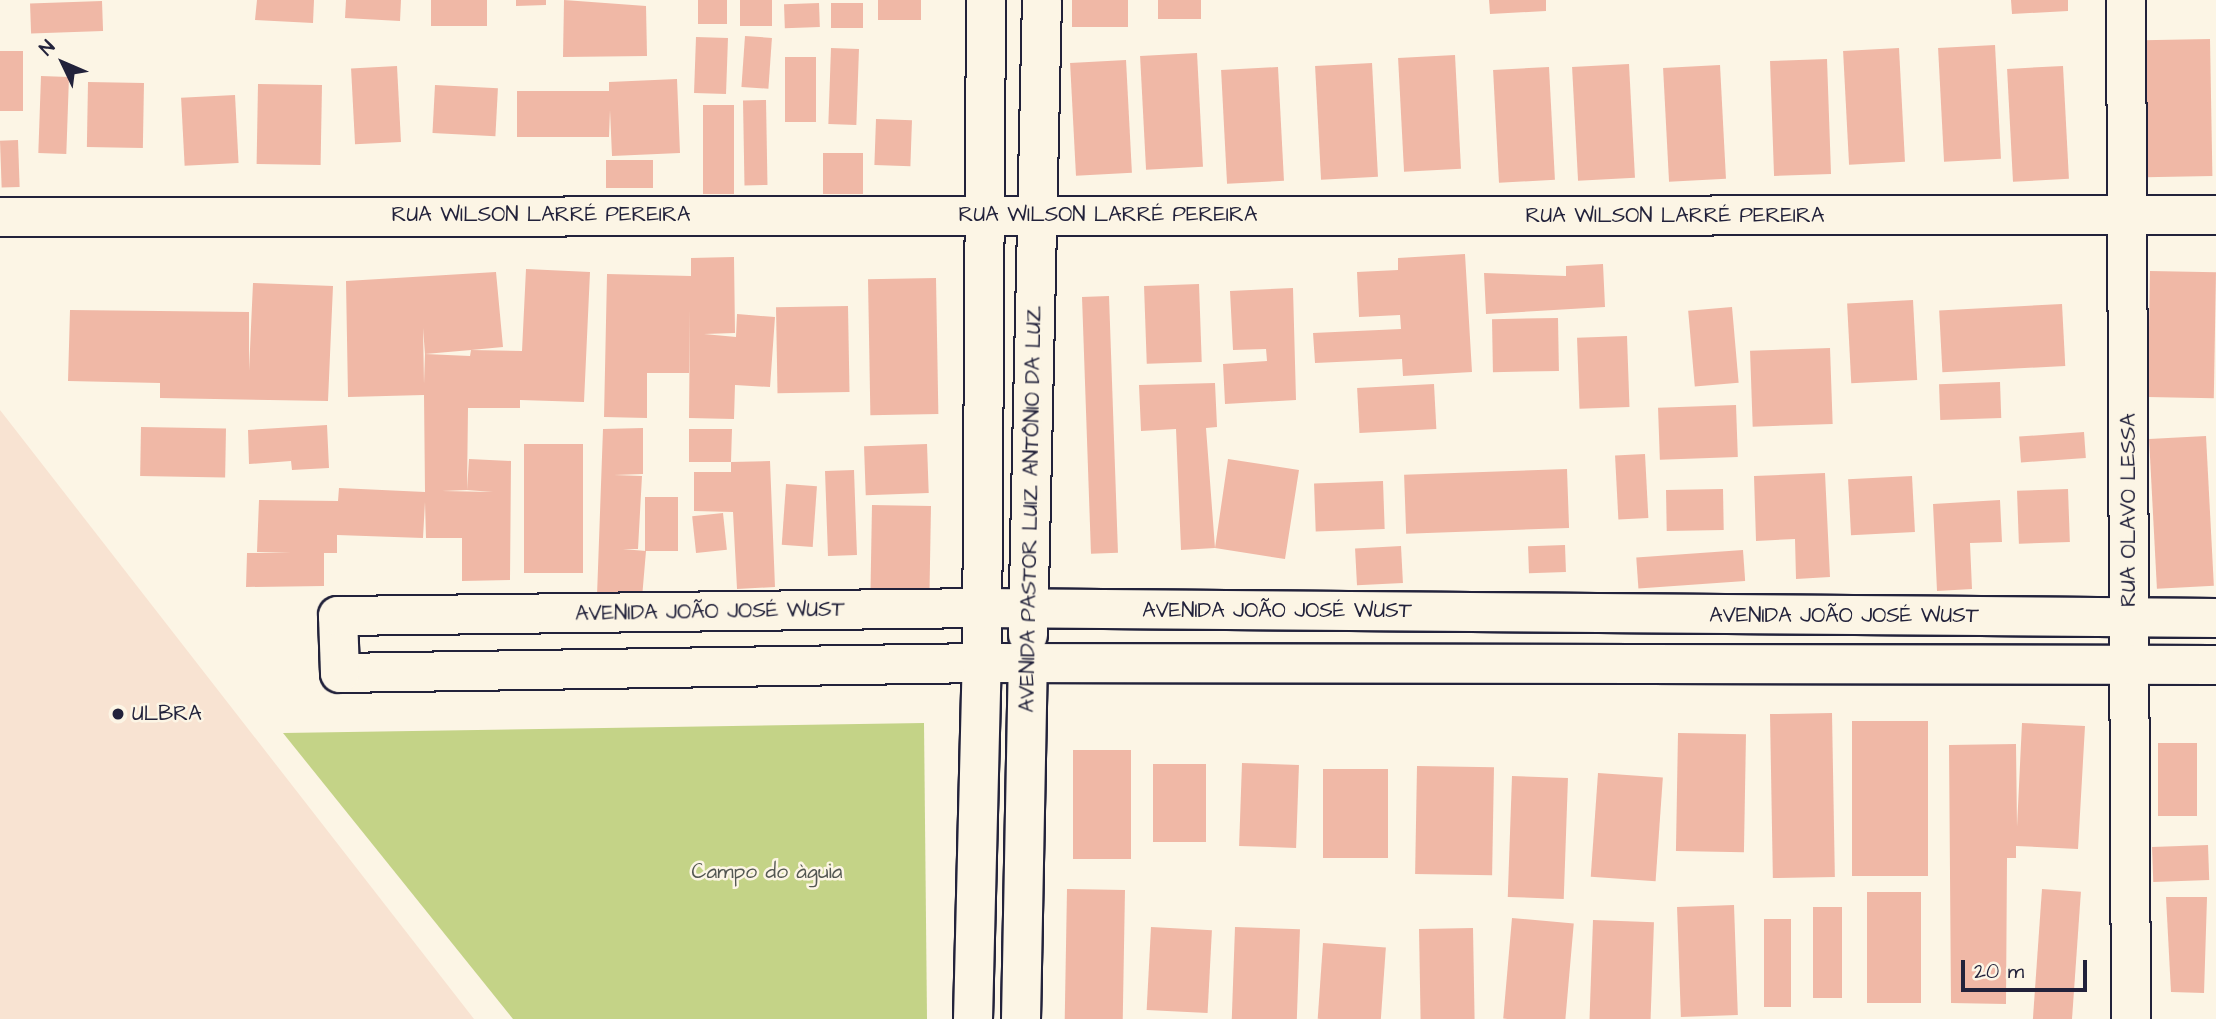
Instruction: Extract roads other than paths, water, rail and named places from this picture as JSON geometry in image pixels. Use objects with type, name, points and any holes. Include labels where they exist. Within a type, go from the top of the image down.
[{"type":"street","points":[[973,1019],[982,663],[979,608],[986,0]]},
{"type":"street","name":"AVENIDA PASTOR LUIZ ANTÔNIO DA LUZ","points":[[1021,1019],[1027,609],[1042,0]]},
{"type":"street","name":"RUA OLAVO LESSA","points":[[2126,0],[2131,1019]]},
{"type":"street","name":"RUA WILSON LARRÉ PEREIRA","points":[[0,217],[983,214],[2216,215]]},
{"type":"street","name":"AVENIDA JOÃO JOSÉ WUST","points":[[982,663],[340,673],[338,617],[979,608],[2216,618]]},
{"type":"street","points":[[982,663],[2216,665]]},
{"type":"place","name":"ULBRA","points":[[118,714]]},
{"type":"park label","name":"Campo do àguia","points":[[767,872]]}]
